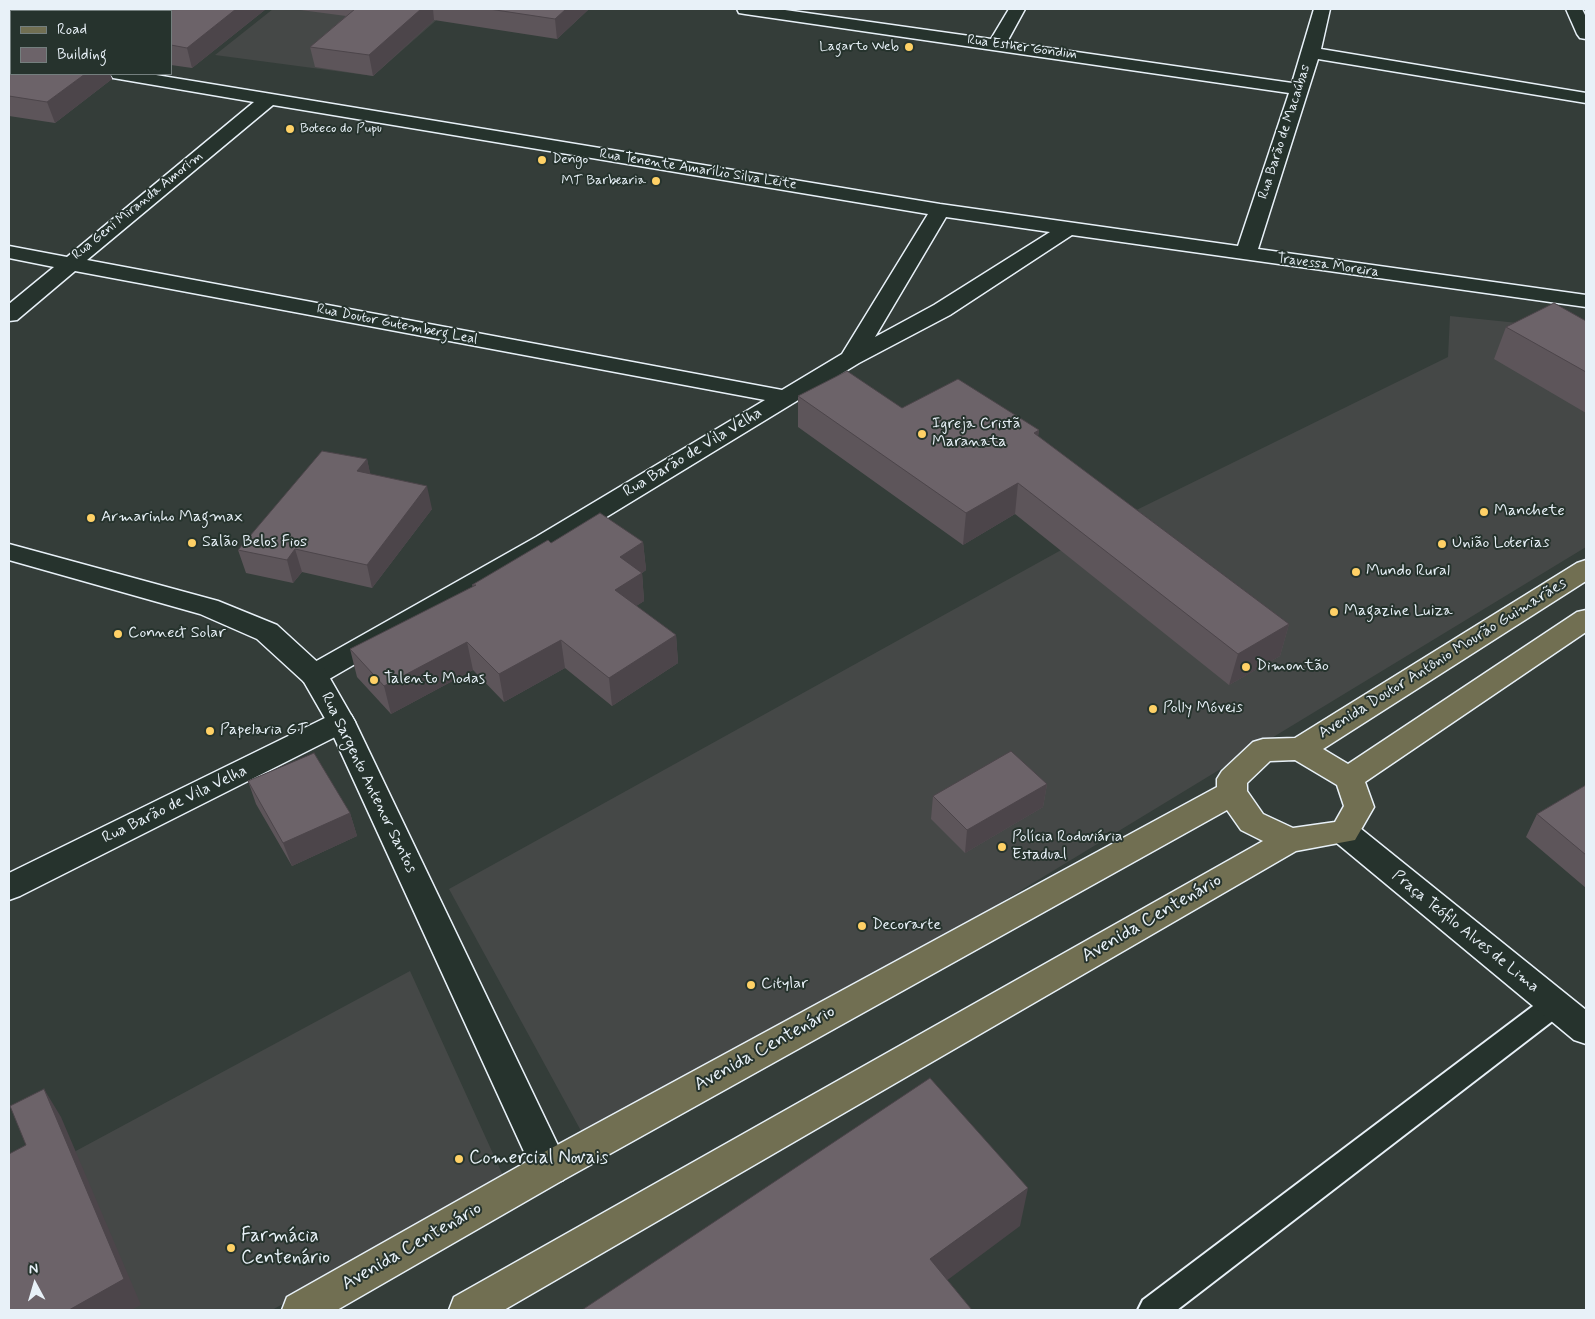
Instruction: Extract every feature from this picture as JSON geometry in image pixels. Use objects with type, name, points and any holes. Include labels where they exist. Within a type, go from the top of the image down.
[{"type":"main road","name":"Avenida Doutor Antônio Mourão Guimarães","points":[[1300,749],[1586,568]]},
{"type":"main road","points":[[1350,778],[1586,619]]},
{"type":"main road","points":[[1300,749],[1350,778],[1360,807],[1344,832],[1290,840],[1252,822],[1232,792],[1232,778],[1263,750],[1300,749]]},
{"type":"main road","name":"Avenida Centenário","points":[[301,1310],[550,1168],[1232,792]]},
{"type":"main road","name":"Avenida Centenário","points":[[468,1310],[1290,840]]},
{"type":"street","name":"Rua Esther Gondim","points":[[745,9],[1299,89]]},
{"type":"street","points":[[997,44],[1017,9]]},
{"type":"street","name":"Rua Barão de Macaúbas","points":[[1246,254],[1311,53],[1322,9]]},
{"type":"street","points":[[1574,9],[1586,34]]},
{"type":"street","points":[[1311,53],[1586,98]]},
{"type":"street","name":"Rua Tenente Amarílio Silva Leite","points":[[125,75],[940,210],[1070,228]]},
{"type":"street","name":"Rua Geni Miranda Amorim","points":[[9,315],[68,263],[269,99]]},
{"type":"street","points":[[851,358],[940,210]]},
{"type":"street","name":"Travessa Moreira","points":[[1070,228],[1586,302]]},
{"type":"street","name":"Rua Barão de Vila Velha","points":[[314,675],[545,543],[851,358],[942,310],[1070,228]]},
{"type":"street","name":"Rua Doutor Gutemberg Leal","points":[[9,252],[785,397]]},
{"type":"street","name":"Rua Sargento Antenor Santos","points":[[9,552],[209,607],[267,632],[314,675],[341,722],[550,1168]]},
{"type":"street","name":"Rua Barão de Vila Velha","points":[[9,887],[341,722]]},
{"type":"street","name":"Praça Teófilo Alves de Lima","points":[[1344,832],[1586,1030]]},
{"type":"lane","points":[[1153,1310],[1554,1005]]},
{"type":"shaded area","points":[[273,9],[449,9],[373,76],[215,55]]},
{"type":"shaded area","points":[[1450,316],[1586,330],[1586,547],[592,1151],[449,889],[1110,523],[1448,357]]},
{"type":"shaded area","points":[[410,971],[505,1180],[272,1310],[9,1310],[9,1187]]},
{"type":"building","points":[[9,9],[236,9],[187,48],[172,45],[172,10],[10,10],[9,22]]},
{"type":"building","points":[[355,9],[421,9],[369,55],[310,47]]},
{"type":"building","points":[[489,9],[566,9],[555,19]]},
{"type":"building","points":[[9,46],[10,75],[84,75],[47,102],[9,96]]},
{"type":"building","points":[[1554,303],[1586,321],[1586,372],[1506,327]]},
{"type":"building","points":[[847,371],[902,408],[958,379],[1039,430],[1034,433],[1289,624],[1238,654],[1018,483],[966,513],[798,396]]},
{"type":"building","points":[[322,451],[367,459],[357,471],[427,486],[367,565],[295,549],[287,560],[238,550]]},
{"type":"building","points":[[600,513],[643,542],[620,557],[642,573],[615,590],[676,635],[609,678],[561,640],[499,674],[467,642],[384,686],[350,649],[476,585],[472,585],[548,540],[551,543]]},
{"type":"building","points":[[1011,751],[1047,784],[967,830],[933,796]]},
{"type":"building","points":[[314,753],[350,813],[283,843],[248,781]]},
{"type":"building","points":[[1586,785],[1586,855],[1537,814]]},
{"type":"building","points":[[930,1078],[1028,1188],[930,1259],[972,1310],[582,1310]]},
{"type":"building","points":[[44,1089],[124,1279],[69,1310],[9,1310],[9,1154],[26,1145],[10,1106]]},
{"type":"place","name":"Lagarto Web","points":[[909,47]]},
{"type":"place","name":"Boteco do Pupu","points":[[290,129]]},
{"type":"place","name":"Dengo","points":[[542,160]]},
{"type":"place","name":"MT Barbearia","points":[[656,181]]},
{"type":"place","name":"Igreja Cristã Maranata","points":[[922,434]]},
{"type":"place","name":"Manchete","points":[[1484,512]]},
{"type":"place","name":"Armarinho Magmax","points":[[91,518]]},
{"type":"place","name":"Salão Belos Fios","points":[[192,543]]},
{"type":"place","name":"União Loterias","points":[[1442,544]]},
{"type":"place","name":"Mundo Rural","points":[[1356,572]]},
{"type":"place","name":"Magazine Luiza","points":[[1334,612]]},
{"type":"place","name":"Connect Solar","points":[[118,634]]},
{"type":"place","name":"Dimontão","points":[[1246,667]]},
{"type":"place","name":"Talento Modas","points":[[374,680]]},
{"type":"place","name":"Polly Móveis","points":[[1153,709]]},
{"type":"place","name":"Papelaria GT","points":[[210,731]]},
{"type":"place","name":"Polícia Rodoviária Estadual","points":[[1002,847]]},
{"type":"place","name":"Decorarte","points":[[862,926]]},
{"type":"place","name":"Citylar","points":[[751,985]]},
{"type":"place","name":"Comercial Novais","points":[[459,1159]]},
{"type":"place","name":"Farmácia Centenário","points":[[231,1248]]}]
